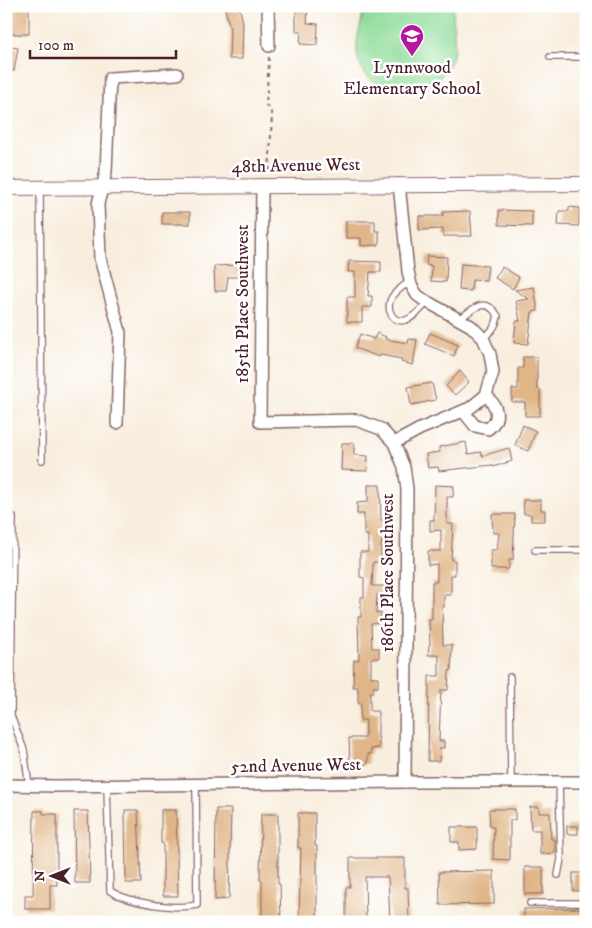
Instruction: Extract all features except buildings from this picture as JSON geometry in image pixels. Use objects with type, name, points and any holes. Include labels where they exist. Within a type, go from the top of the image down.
[{"type":"street","points":[[268,6],[269,46]]},
{"type":"street","points":[[117,423],[120,332],[100,258],[98,204],[106,172],[110,78],[176,74]]},
{"type":"street","points":[[394,443],[420,429],[463,411],[486,395],[493,372],[490,354],[483,338],[471,326],[417,295],[410,281],[399,184]]},
{"type":"street","name":"48th Avenue West","points":[[6,188],[586,184]]},
{"type":"street","name":"185th Place Southwest","points":[[266,185],[260,422],[356,420],[381,429],[394,443]]},
{"type":"street","points":[[463,411],[475,426],[488,429],[497,418],[497,410],[493,402],[486,395]]},
{"type":"street","name":"186th Place Southwest","points":[[394,443],[404,467],[407,489],[405,782]]},
{"type":"street","name":"52nd Avenue West","points":[[6,785],[107,786],[405,782],[586,782]]},
{"type":"lane","points":[[550,56],[586,57]]},
{"type":"lane","points":[[40,187],[42,460]]},
{"type":"lane","points":[[410,281],[391,298],[388,306],[391,315],[396,319],[404,321],[413,317],[428,302]]},
{"type":"lane","points":[[460,319],[474,308],[485,304],[494,308],[498,316],[496,324],[491,332],[483,338]]},
{"type":"lane","points":[[6,517],[13,517],[9,716],[24,750],[29,786]]},
{"type":"lane","points":[[535,550],[586,550]]},
{"type":"lane","points":[[510,677],[511,782]]},
{"type":"lane","points":[[558,874],[561,859],[559,782]]},
{"type":"lane","points":[[107,786],[110,891],[116,895],[156,905],[189,906],[197,904],[196,785]]},
{"type":"lane","points":[[530,903],[586,903]]},
{"type":"path","points":[[266,185],[272,114],[266,105],[269,46]]},
{"type":"green space","points":[[363,6],[453,6],[454,51],[446,70],[436,81],[422,88],[408,91],[393,91],[379,86],[367,76],[357,55],[357,41]]},
{"type":"place","name":"Lynnwood Elementary School","points":[[412,57]]}]
